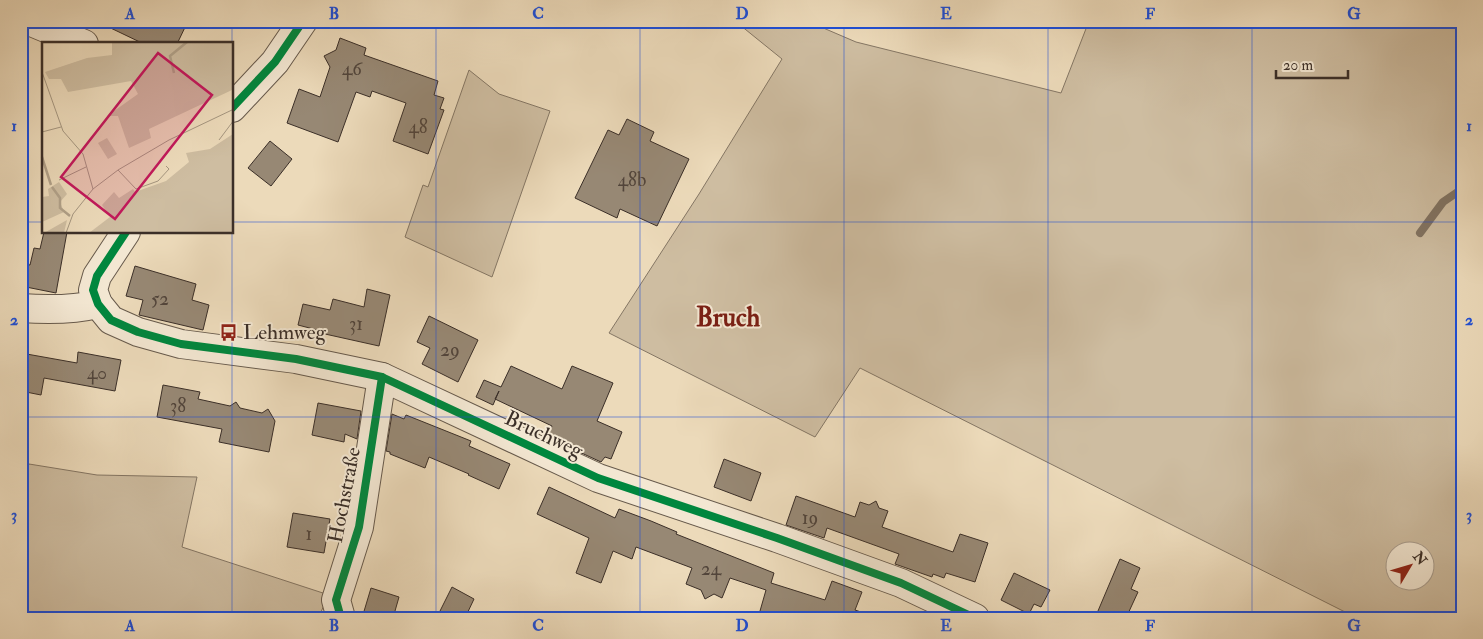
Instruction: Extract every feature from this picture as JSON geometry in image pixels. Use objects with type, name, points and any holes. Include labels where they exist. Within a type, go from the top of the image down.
[{"type":"street","points":[[29,21],[79,42]]},
{"type":"street","points":[[234,106],[276,62],[303,21]]},
{"type":"street","points":[[21,308],[49,310],[83,308],[98,304],[93,290],[97,276],[125,234]]},
{"type":"street","name":"Bruchweg","points":[[98,304],[112,320],[138,332],[181,344],[296,360],[382,377],[598,478],[777,538],[901,583],[974,618]]},
{"type":"street","name":"Hochstraße","points":[[341,618],[336,600],[359,527],[382,377]]},
{"type":"shaded area","points":[[735,21],[807,21],[856,42],[1061,93],[1089,21],[1462,21],[1462,618],[1357,618],[860,368],[815,437],[609,333],[699,194],[782,59]]},
{"type":"shaded area","points":[[469,70],[499,94],[550,111],[492,277],[405,237],[423,185],[428,187]]},
{"type":"shaded area","points":[[29,464],[97,475],[197,477],[182,547],[329,595],[318,618],[21,618],[21,488]]},
{"type":"building","points":[[96,21],[188,21],[178,42],[140,42]]},
{"type":"building","points":[[340,38],[366,48],[364,55],[438,81],[434,95],[444,98],[440,109],[444,110],[428,154],[393,141],[406,103],[372,91],[370,97],[356,92],[338,142],[287,123],[299,89],[320,97],[330,67],[324,56],[336,50]]},
{"type":"building","points":[[627,119],[654,132],[650,141],[689,159],[657,226],[620,209],[617,218],[575,198],[608,130],[619,135]]},
{"type":"building","points":[[270,141],[292,159],[271,186],[248,168]]},
{"type":"building","points":[[44,234],[67,234],[56,293],[21,286],[21,264],[30,265],[34,248],[40,249]]},
{"type":"building","points":[[135,266],[196,284],[192,300],[209,305],[203,330],[139,315],[143,300],[126,296]]},
{"type":"building","points":[[367,289],[390,295],[379,346],[325,334],[325,332],[298,325],[303,304],[330,310],[333,299],[364,307]]},
{"type":"building","points":[[429,316],[478,340],[458,382],[422,364],[430,348],[417,342]]},
{"type":"building","points":[[78,352],[121,360],[115,391],[44,378],[41,395],[21,391],[21,353],[77,363]]},
{"type":"building","points":[[511,366],[562,389],[572,366],[613,383],[597,421],[622,432],[611,459],[605,457],[601,462],[547,437],[552,426],[495,399],[493,405],[476,397],[484,380],[501,387]]},
{"type":"building","points":[[163,385],[200,392],[198,399],[230,406],[236,402],[240,408],[262,413],[268,409],[275,421],[269,452],[219,442],[222,429],[157,417]]},
{"type":"building","points":[[318,403],[361,411],[357,439],[345,434],[344,442],[312,435]]},
{"type":"building","points":[[392,414],[404,419],[406,415],[471,441],[469,446],[510,464],[499,489],[429,457],[425,468],[390,454],[390,452],[386,451]]},
{"type":"building","points":[[724,459],[761,473],[751,501],[714,487]]},
{"type":"building","points":[[549,487],[615,518],[619,509],[774,573],[771,583],[825,600],[832,581],[862,592],[855,610],[867,614],[866,618],[758,618],[766,590],[730,578],[722,598],[714,594],[705,599],[701,590],[686,584],[692,568],[636,547],[632,559],[613,551],[601,583],[576,573],[589,538],[537,514]]},
{"type":"building","points":[[796,496],[855,517],[860,502],[869,505],[876,501],[879,508],[888,511],[882,527],[953,552],[960,534],[988,543],[975,582],[946,573],[944,578],[933,574],[932,577],[895,564],[899,554],[827,528],[824,538],[786,525]]},
{"type":"building","points":[[293,513],[330,519],[324,553],[287,547]]},
{"type":"building","points":[[1120,559],[1140,568],[1131,589],[1138,592],[1126,618],[1095,618]]},
{"type":"building","points":[[1014,573],[1050,590],[1041,607],[1034,604],[1029,614],[1001,600]]},
{"type":"building","points":[[452,587],[474,599],[465,618],[454,618],[440,611]]},
{"type":"building","points":[[371,588],[399,597],[393,618],[362,618]]},
{"type":"waterway","points":[[1420,233],[1443,202],[1462,189]]},
{"type":"cycle path","points":[[234,106],[275,62],[303,21]]},
{"type":"cycle path","points":[[125,234],[97,276],[93,290],[98,304],[111,320],[138,332],[181,344],[296,359],[382,377],[598,478],[777,538],[901,583],[975,618]]},
{"type":"cycle path","points":[[341,618],[336,600],[359,527],[382,377]]},
{"type":"place","name":"Lehmweg","points":[[229,332]]},
{"type":"district","name":"Bruch","points":[[728,317]]}]
